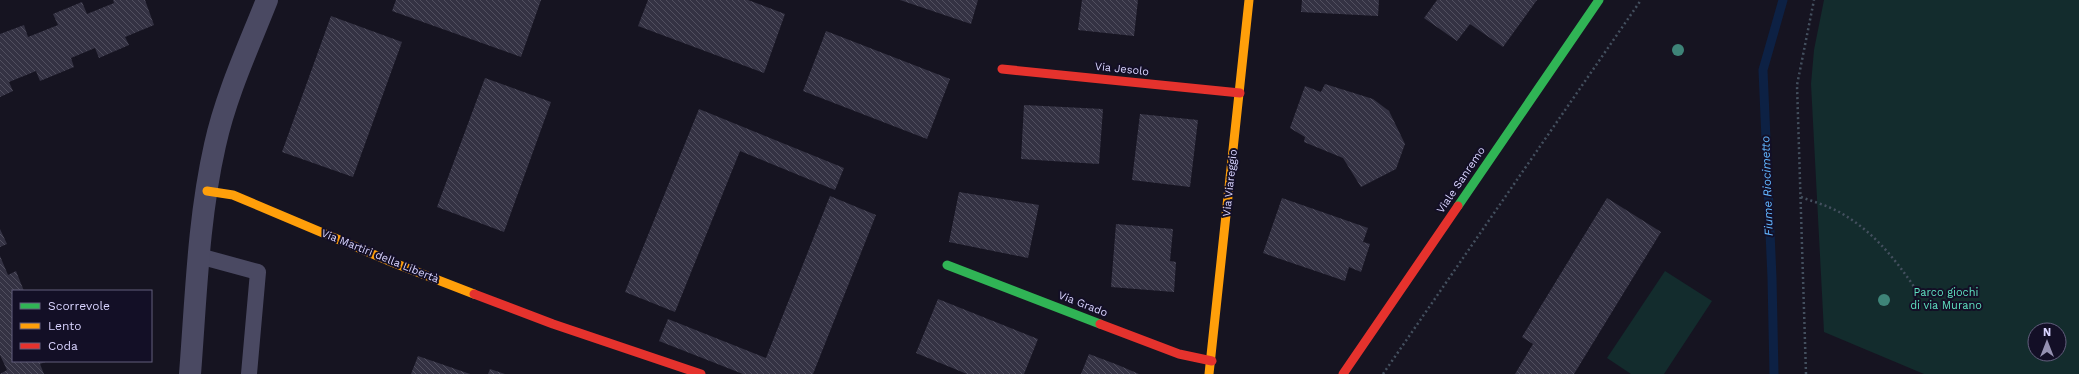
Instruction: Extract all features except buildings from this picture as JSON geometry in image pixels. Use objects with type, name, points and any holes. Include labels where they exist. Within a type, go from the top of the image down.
[{"type":"street","points":[[190,374],[199,256],[207,191],[215,145],[230,91],[267,0]]},
{"type":"street","name":"Via Viareggio","points":[[1212,368],[1249,0]]},
{"type":"street","name":"Viale Sanremo","points":[[1343,374],[1599,0]]},
{"type":"street","name":"Via Jesolo","points":[[1002,69],[1240,93]]},
{"type":"street","name":"Via Martiri della Libertà","points":[[207,191],[233,195],[394,263],[553,324],[701,374]]},
{"type":"street","name":"Via Grado","points":[[947,265],[1212,368]]},
{"type":"lane","points":[[199,256],[258,272],[249,374]]},
{"type":"path","points":[[1383,374],[1641,0]]},
{"type":"path","points":[[1806,374],[1797,85],[1814,0]]},
{"type":"path","points":[[1801,197],[1840,212],[1866,230],[1877,239],[1892,256],[1917,291]]},
{"type":"green space","name":"Parco giochi di via Murano","points":[[1824,0],[2079,0],[2079,374],[1924,374],[1824,332],[1811,84],[1814,50]]},
{"type":"green space","points":[[1665,271],[1712,301],[1664,374],[1631,374],[1607,358]]},
{"type":"waterway","name":"Fiume Riocimetto","points":[[1774,374],[1772,278],[1763,70],[1783,0]]},
{"type":"traffic: fast","points":[[1458,206],[1599,0]]},
{"type":"traffic: fast","points":[[947,265],[1100,324]]},
{"type":"traffic: slow","points":[[1209,374],[1249,0]]},
{"type":"traffic: slow","points":[[207,191],[233,195],[394,263],[474,294]]},
{"type":"traffic: jam","points":[[1002,69],[1240,93]]},
{"type":"traffic: jam","points":[[1343,374],[1458,206]]},
{"type":"traffic: jam","points":[[474,294],[553,324],[701,374]]},
{"type":"traffic: jam","points":[[1100,324],[1179,354],[1212,361]]}]
